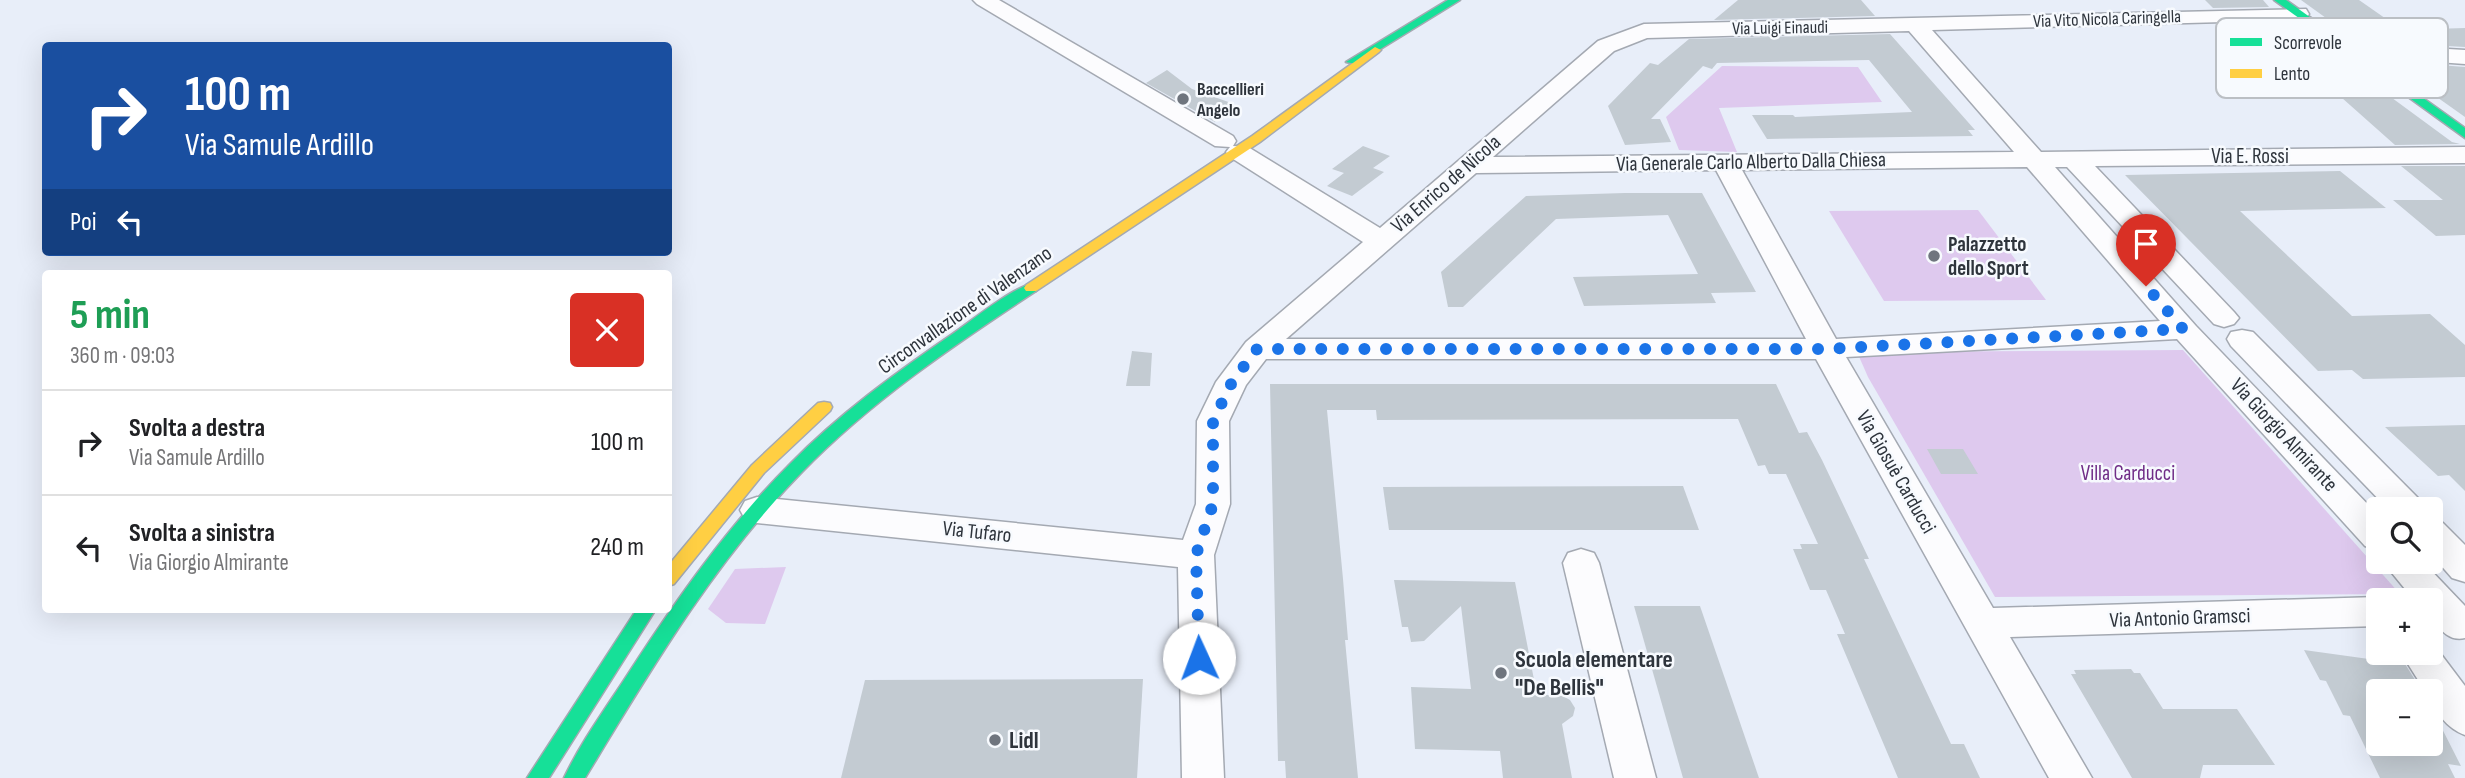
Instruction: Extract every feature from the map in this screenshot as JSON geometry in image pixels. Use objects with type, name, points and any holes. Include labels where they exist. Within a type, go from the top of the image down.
[{"type":"main road","name":"Circonvallazione di Valenzano","points":[[574,778],[680,608],[757,510],[834,432],[930,354],[1232,146],[1329,74],[1375,50],[1455,0]]},
{"type":"main road","points":[[2279,0],[2304,18]]},
{"type":"main road","points":[[2415,98],[2465,134]]},
{"type":"main road","name":"Circonvallazione di Valenzano","points":[[1188,165],[1232,146]]},
{"type":"main road","points":[[672,574],[758,470],[841,393]]},
{"type":"main road","points":[[537,778],[644,613]]},
{"type":"street","points":[[984,0],[1232,146],[1381,241]]},
{"type":"street","name":"Via Vito Nicola Caringella","points":[[1916,25],[2172,9],[2298,14]]},
{"type":"street","name":"Via Luigi Einaudi","points":[[1644,31],[1916,25]]},
{"type":"street","name":"Via Giorgio Almirante","points":[[1916,25],[2184,329],[2366,524]]},
{"type":"street","name":"Via Enrico de Nicola","points":[[1196,555],[1213,504],[1213,421],[1232,382],[1257,349],[1606,46],[1644,31]]},
{"type":"street","name":"Via E. Rossi","points":[[2034,157],[2465,155]]},
{"type":"street","name":"Via Generale Carlo Alberto Dalla Chiesa","points":[[1468,165],[1726,164],[2034,157]]},
{"type":"street","name":"Via Giorgio Almirante","points":[[2072,157],[2233,329],[2396,497]]},
{"type":"street","name":"Via Giosuè Carducci","points":[[1726,164],[1826,349],[2071,778]]},
{"type":"street","points":[[2065,191],[2104,191]]},
{"type":"street","points":[[1257,349],[1826,349],[2184,329],[2221,346],[2231,346],[2233,329]]},
{"type":"street","name":"Via Tufaro","points":[[757,510],[1196,555]]},
{"type":"street","points":[[1196,555],[1203,778]]},
{"type":"street","points":[[1581,563],[1635,778]]},
{"type":"street","points":[[2411,574],[2452,623]]},
{"type":"street","name":"Via Antonio Gramsci","points":[[1982,623],[2366,612]]},
{"type":"street","points":[[2428,665],[2465,718]]},
{"type":"green space","points":[[1722,66],[1858,67],[1882,102],[1719,108],[1737,152],[1679,150],[1666,117]]},
{"type":"green space","name":"Palazzetto dello Sport","points":[[1978,210],[2046,300],[1884,301],[1829,211]]},
{"type":"green space","name":"Villa Carducci","points":[[2183,350],[2366,556],[2366,574],[2382,574],[2395,588],[2366,588],[2366,594],[1995,597],[1868,377],[1857,352]]},
{"type":"green space","points":[[786,567],[765,624],[726,623],[708,609],[735,569]]},
{"type":"building","points":[[1738,0],[1861,0],[1875,16],[1714,20]]},
{"type":"building","points":[[2205,0],[2263,0],[2269,7],[2213,8]]},
{"type":"building","points":[[2301,0],[2359,0],[2385,18],[2326,18]]},
{"type":"building","points":[[2465,28],[2465,47],[2448,46],[2448,29]]},
{"type":"building","points":[[1890,34],[1975,130],[1968,130],[1973,136],[1767,139],[1752,115],[1795,117],[1912,112],[1869,60],[1717,63],[1712,69],[1703,66],[1651,119],[1660,119],[1671,142],[1625,145],[1608,106],[1650,63],[1658,65],[1689,39]]},
{"type":"building","points":[[2448,66],[2465,67],[2465,117],[2438,98],[2448,98]]},
{"type":"building","points":[[1167,70],[1192,89],[1234,104],[1222,112],[1215,122],[1146,83]]},
{"type":"building","points":[[2342,98],[2392,98],[2452,142],[2460,144],[2395,145]]},
{"type":"building","points":[[1363,146],[1390,156],[1373,168],[1384,172],[1352,196],[1327,186],[1344,173],[1332,169]]},
{"type":"building","points":[[2401,166],[2465,166],[2465,235],[2436,236],[2393,200],[2443,200]]},
{"type":"building","points":[[2340,171],[2386,208],[2240,211],[2352,316],[2430,314],[2465,345],[2465,377],[2363,379],[2352,370],[2318,371],[2125,175]]},
{"type":"building","points":[[1702,193],[1756,292],[1711,293],[1716,303],[1584,306],[1573,277],[1698,274],[1668,215],[1556,219],[1463,307],[1448,307],[1441,272],[1526,196]]},
{"type":"building","points":[[1132,351],[1152,353],[1150,386],[1126,386]]},
{"type":"building","points":[[1270,384],[1776,384],[1799,433],[1807,432],[1822,460],[1869,559],[1864,559],[1951,744],[1964,744],[1980,778],[1898,778],[1837,634],[1845,634],[1826,590],[1810,590],[1793,549],[1802,549],[1800,544],[1818,544],[1786,474],[1769,474],[1765,465],[1758,466],[1738,419],[1377,420],[1376,410],[1327,410],[1358,778],[1286,778],[1285,761],[1278,761]]},
{"type":"building","points":[[2465,425],[2465,491],[2449,475],[2438,476],[2385,427]]},
{"type":"building","points":[[1927,449],[1963,449],[1978,474],[1941,474]]},
{"type":"building","points":[[1683,486],[1699,530],[1389,530],[1383,487]]},
{"type":"building","name":"Scuola elementare \"De Bellis\"","points":[[1394,580],[1515,582],[1537,695],[1561,695],[1570,700],[1575,708],[1573,716],[1562,724],[1572,778],[1503,778],[1500,751],[1415,749],[1411,687],[1471,689],[1461,606],[1424,641],[1411,642],[1408,627],[1402,627]]},
{"type":"building","points":[[1634,606],[1700,606],[1759,778],[1683,778]]},
{"type":"building","points":[[2304,650],[2366,659],[2366,665],[2406,665],[2414,679],[2366,679],[2366,749],[2350,716],[2343,715],[2326,681],[2320,680]]},
{"type":"building","points":[[2131,669],[2134,673],[2140,673],[2163,709],[2237,709],[2275,765],[2203,765],[2200,778],[2132,778],[2071,674],[2076,674],[2074,670]]},
{"type":"building","name":"Lidl","points":[[1143,679],[1137,778],[841,778],[865,680]]},
{"type":"building","points":[[2443,731],[2461,766],[2448,764],[2455,778],[2380,778],[2369,756],[2443,756]]},
{"type":"traffic: fast","points":[[1352,62],[1455,0]]},
{"type":"traffic: fast","points":[[2279,0],[2304,18]]},
{"type":"traffic: fast","points":[[2415,98],[2465,134]]},
{"type":"traffic: fast","points":[[574,778],[676,617],[763,503],[823,442],[879,395],[939,350],[1031,288]]},
{"type":"traffic: fast","points":[[537,778],[644,613]]},
{"type":"traffic: slow","points":[[1031,288],[1256,139],[1375,50]]},
{"type":"traffic: slow","points":[[672,574],[758,469],[824,407]]},
{"type":"place","name":"Baccellieri Angelo","points":[[1183,99]]},
{"type":"place","name":"Palazzetto dello Sport","points":[[1934,256]]},
{"type":"place","name":"Scuola elementare \"De Bellis\"","points":[[1501,673]]},
{"type":"place","name":"Lidl","points":[[995,740]]},
{"type":"route","points":[[1199,658],[1196,555],[1213,504],[1213,421],[1232,382],[1257,349],[1826,349],[2183,329],[2146,286]]}]
